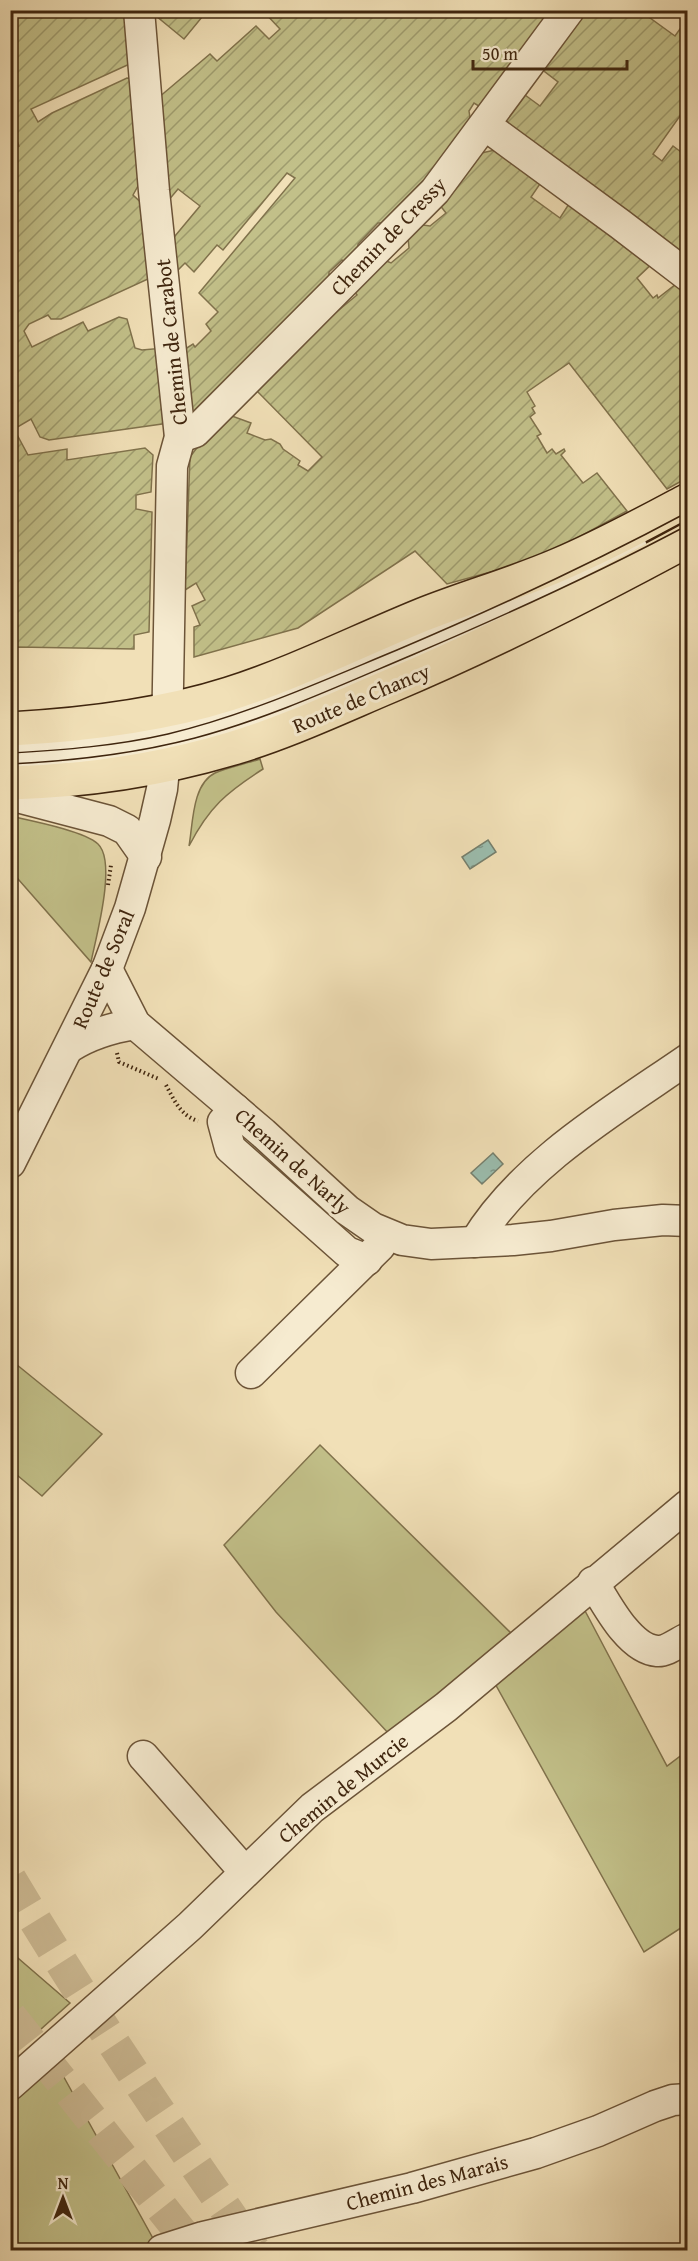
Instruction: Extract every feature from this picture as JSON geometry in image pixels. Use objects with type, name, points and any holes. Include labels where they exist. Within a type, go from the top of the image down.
[{"type":"main road","name":"Route de Chancy","points":[[10,783],[88,777],[167,738],[210,700],[262,682],[438,609],[557,566],[687,500]]},
{"type":"main road","name":"Route de Chancy","points":[[10,729],[95,721],[167,738],[231,749],[439,665],[608,583],[687,540]]},
{"type":"street","name":"Chemin de Carabot","points":[[139,10],[154,191],[180,437],[172,466],[167,738]]},
{"type":"street","name":"Chemin de Cressy","points":[[180,437],[195,432],[435,191],[569,10]]},
{"type":"street","points":[[485,125],[687,276]]},
{"type":"street","points":[[10,758],[110,750],[167,738],[263,711],[436,639],[595,567],[687,518]]},
{"type":"street","name":"Route de Soral","points":[[10,1163],[70,1047],[123,929],[146,857],[162,789],[167,738]]},
{"type":"street","points":[[10,795],[118,825],[127,830],[146,857]]},
{"type":"street","name":"Chemin de Narly","points":[[107,969],[125,1034],[347,1210],[373,1228],[417,1243],[475,1242],[551,1236],[644,1222],[687,1221]]},
{"type":"street","points":[[70,1047],[86,1036],[111,1028],[125,1034]]},
{"type":"street","points":[[475,1242],[488,1221],[516,1190],[557,1153],[592,1125],[687,1059]]},
{"type":"street","points":[[229,1115],[230,1148],[347,1252],[367,1260]]},
{"type":"street","points":[[251,1373],[390,1235]]},
{"type":"street","name":"Chemin de Murcie","points":[[10,2085],[190,1926],[312,1808],[446,1707],[593,1582],[687,1506]]},
{"type":"street","points":[[593,1582],[628,1635],[642,1645],[657,1651],[687,1638]]},
{"type":"street","points":[[143,1756],[245,1872]]},
{"type":"street","name":"Chemin des Marais","points":[[162,2250],[214,2235],[412,2188],[536,2153],[598,2131],[655,2106],[673,2100],[687,2099]]},
{"type":"path","points":[[125,1034],[119,1062],[164,1081],[178,1108],[193,1119],[203,1122],[229,1115]]},
{"type":"shaded area","points":[[11,11],[129,11],[134,62],[31,109],[38,122],[52,113],[127,78],[135,79],[144,175],[133,195],[148,209],[155,263],[148,279],[61,319],[51,319],[48,315],[29,324],[24,331],[32,347],[83,322],[88,331],[119,317],[127,319],[135,348],[142,350],[164,348],[170,416],[162,424],[49,440],[40,437],[31,419],[14,429],[28,455],[67,449],[67,460],[145,448],[153,455],[151,492],[136,495],[136,509],[152,512],[149,632],[134,635],[134,649],[17,647],[15,709],[11,710],[10,150],[19,146],[14,133],[11,134]]},
{"type":"shaded area","points":[[147,11],[207,11],[184,39],[156,16],[147,16]]},
{"type":"shaded area","points":[[263,11],[553,11],[482,108],[474,103],[469,111],[471,124],[429,181],[388,223],[378,223],[358,244],[358,252],[348,264],[342,260],[329,272],[329,283],[194,417],[188,411],[182,351],[193,344],[195,347],[211,331],[206,324],[218,312],[199,293],[295,178],[287,173],[223,250],[217,245],[194,272],[185,263],[173,275],[170,242],[200,206],[178,189],[168,201],[158,98],[210,54],[217,61],[256,26],[269,39],[280,29]]},
{"type":"shaded area","points":[[580,11],[648,11],[646,15],[675,36],[685,22],[688,24],[687,106],[653,154],[662,161],[673,146],[685,155],[687,152],[687,261],[511,130],[503,116],[517,97],[525,95],[540,106],[558,82],[540,68]]},
{"type":"shaded area","points":[[504,148],[544,178],[531,197],[560,218],[574,196],[655,261],[637,278],[653,298],[657,295],[658,298],[676,284],[687,299],[687,478],[667,489],[569,363],[527,392],[535,406],[532,408],[535,413],[530,417],[541,434],[537,436],[547,453],[552,449],[556,454],[564,449],[561,455],[583,483],[597,473],[627,511],[557,549],[509,567],[447,584],[415,551],[298,628],[194,657],[194,627],[200,625],[192,606],[205,600],[196,583],[185,590],[190,457],[219,418],[232,416],[251,423],[247,433],[265,440],[271,439],[280,444],[283,449],[300,461],[298,465],[308,471],[322,457],[254,388],[304,339],[357,295],[354,291],[384,260],[391,263],[409,248],[408,237],[423,225],[430,226],[446,213],[439,204],[477,154]]},
{"type":"shaded area","points":[[260,759],[263,769],[220,801],[196,832],[189,846],[195,805],[207,778],[220,771]]},
{"type":"shaded area","points":[[10,816],[81,835],[98,844],[103,853],[106,867],[104,900],[91,962],[11,871]]},
{"type":"shaded area","points":[[11,1360],[102,1434],[42,1496],[11,1470]]},
{"type":"shaded area","points":[[320,1445],[518,1640],[390,1735],[276,1612],[224,1545]]},
{"type":"shaded area","points":[[583,1607],[667,1766],[687,1751],[687,1924],[644,1952],[493,1680]]},
{"type":"shaded area","points":[[11,1952],[70,2003],[10,2056]]},
{"type":"shaded area","points":[[50,2052],[155,2242],[143,2250],[11,2250],[11,2085]]},
{"type":"water","points":[[488,840],[496,852],[470,869],[462,857]]},
{"type":"water","points":[[493,1153],[503,1164],[482,1184],[471,1173]]},
{"type":"tunnel","points":[[10,1879],[68,1974],[129,2067],[254,2250]]},
{"type":"tunnel","points":[[10,2016],[195,2250]]},
{"type":"tram line","points":[[10,753],[129,742],[168,734],[227,717],[341,674],[471,618],[580,567],[688,512]]},
{"type":"tram line","points":[[10,764],[80,759],[149,748],[195,738],[251,721],[482,625],[586,577],[688,525]]}]
